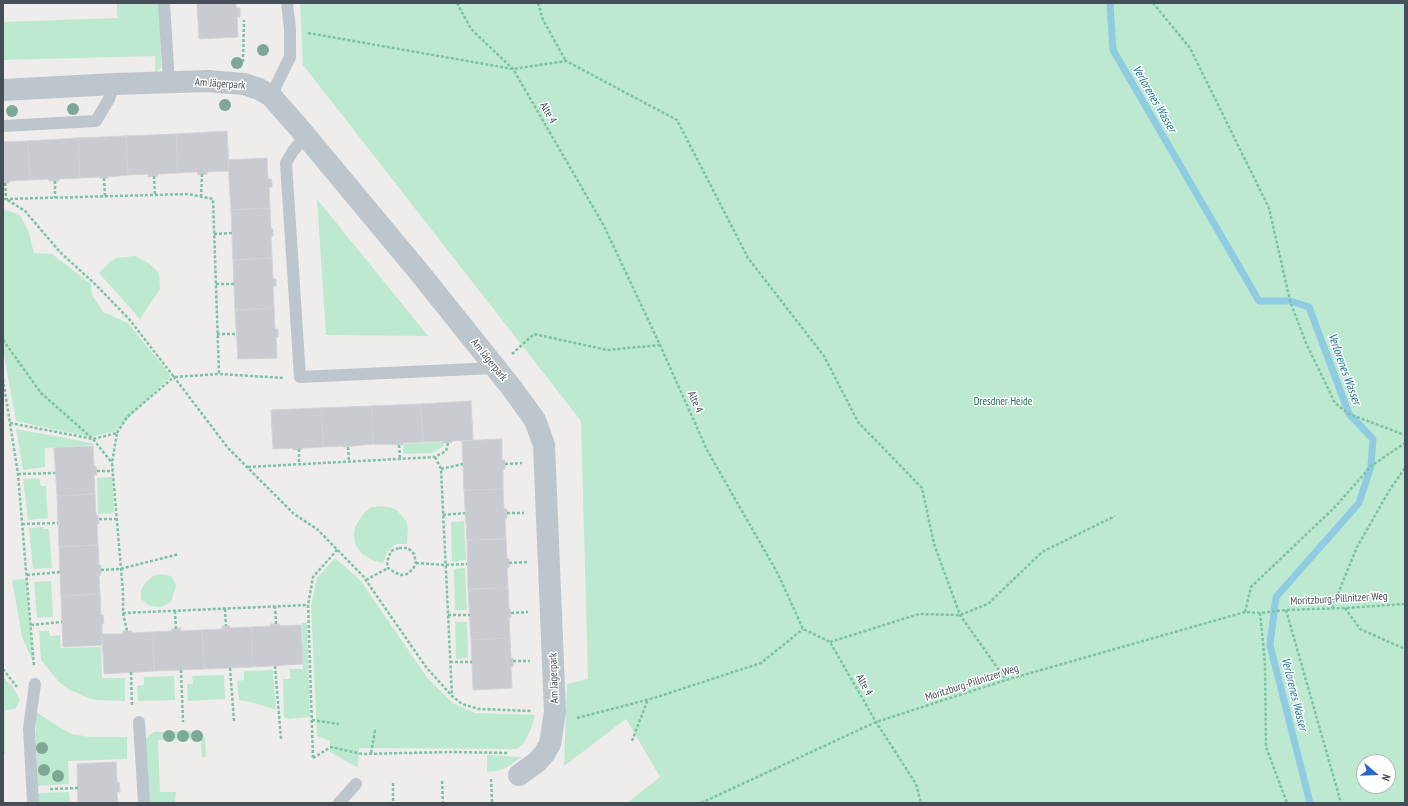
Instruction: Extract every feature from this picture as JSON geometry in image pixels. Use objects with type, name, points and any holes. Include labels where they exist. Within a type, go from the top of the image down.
[{"type":"street","name":"Am Jägerpark","points":[[3,90],[208,81],[244,84],[271,96],[419,272],[511,387],[535,420],[544,445],[555,712],[550,744],[537,762],[519,775]]},
{"type":"lane","points":[[164,3],[169,82]]},
{"type":"lane","points":[[271,96],[290,57],[290,29],[287,3]]},
{"type":"lane","points":[[3,126],[96,121],[109,99],[114,84]]},
{"type":"lane","points":[[306,136],[293,151],[286,163],[300,377],[496,368]]},
{"type":"lane","points":[[32,803],[29,728],[35,684]]},
{"type":"lane","points":[[139,722],[144,803]]},
{"type":"lane","points":[[339,803],[356,784]]},
{"type":"path","name":"Alte 4","points":[[457,3],[471,29],[514,69],[604,226],[707,450],[778,574],[803,629]]},
{"type":"path","points":[[538,3],[543,20],[566,61],[677,120],[748,258],[824,356],[858,422],[922,488],[934,544],[960,615],[1006,680]]},
{"type":"path","points":[[1153,3],[1190,48],[1269,208],[1290,301],[1306,342],[1335,403],[1349,414],[1405,435]]},
{"type":"path","points":[[244,20],[244,50]]},
{"type":"path","points":[[290,29],[514,69],[566,61]]},
{"type":"path","points":[[201,197],[202,174]]},
{"type":"path","points":[[154,176],[155,195]]},
{"type":"path","points":[[104,178],[105,197]]},
{"type":"path","points":[[55,181],[55,199]]},
{"type":"path","points":[[4,199],[5,183]]},
{"type":"path","points":[[4,199],[55,199],[188,194],[213,199],[219,374]]},
{"type":"path","points":[[4,199],[25,211],[60,252],[96,285],[123,314],[174,377],[228,448],[294,514],[316,529],[338,549],[366,580],[426,667],[452,696],[462,704],[480,709],[555,712],[569,720],[648,699],[761,663],[803,629],[830,642],[919,614],[960,615],[988,604],[1042,552],[1114,516]]},
{"type":"path","points":[[214,234],[232,233]]},
{"type":"path","points":[[216,284],[234,284]]},
{"type":"path","points":[[217,334],[236,334]]},
{"type":"path","points":[[496,368],[534,334],[607,350],[660,345]]},
{"type":"path","points":[[3,340],[41,393],[92,439],[112,463]]},
{"type":"path","points":[[127,631],[123,613],[123,592],[112,463],[117,433],[127,417],[174,377],[219,374],[282,379],[300,377]]},
{"type":"path","points":[[3,379],[18,474],[35,684]]},
{"type":"path","points":[[10,423],[92,439],[117,433]]},
{"type":"path","points":[[247,467],[435,457],[446,451],[448,443]]},
{"type":"path","points":[[1245,612],[1251,587],[1335,507],[1371,466],[1405,443]]},
{"type":"path","points":[[399,445],[400,459]]},
{"type":"path","points":[[348,447],[349,462]]},
{"type":"path","points":[[299,449],[299,464]]},
{"type":"path","points":[[435,457],[441,469],[452,696]]},
{"type":"path","points":[[441,469],[463,464]]},
{"type":"path","points":[[1332,608],[1357,547],[1389,491],[1405,468]]},
{"type":"path","points":[[97,471],[113,471]]},
{"type":"path","points":[[18,474],[56,473]]},
{"type":"path","points":[[443,515],[465,513]]},
{"type":"path","points":[[98,519],[116,518]]},
{"type":"path","points":[[22,524],[58,523]]},
{"type":"path","points":[[399,548],[408,548],[414,554],[416,563],[413,569],[407,574],[401,575],[388,568],[387,562],[391,551],[399,548]]},
{"type":"path","points":[[338,549],[313,577],[308,605],[313,758],[331,746],[362,754],[452,752],[544,754]]},
{"type":"path","points":[[101,570],[120,569],[179,554]]},
{"type":"path","points":[[509,563],[521,562]]},
{"type":"path","points":[[416,563],[446,565],[467,564]]},
{"type":"path","points":[[366,580],[388,568]]},
{"type":"path","points":[[27,575],[60,572]]},
{"type":"path","name":"Moritzburg-Pillnitzer Weg","points":[[701,803],[876,722],[1006,680],[1245,612],[1405,604]]},
{"type":"path","points":[[123,613],[308,605]]},
{"type":"path","points":[[275,606],[276,624]]},
{"type":"path","points":[[1345,608],[1360,629],[1405,649]]},
{"type":"path","points":[[224,609],[226,626]]},
{"type":"path","points":[[1286,610],[1341,803]]},
{"type":"path","points":[[175,611],[176,629]]},
{"type":"path","points":[[511,613],[528,612]]},
{"type":"path","points":[[1260,612],[1265,663],[1266,747],[1287,803]]},
{"type":"path","points":[[448,615],[470,615]]},
{"type":"path","points":[[31,625],[62,622]]},
{"type":"path","name":"Alte 4","points":[[830,642],[876,722],[916,784],[921,803]]},
{"type":"path","points":[[513,661],[529,661]]},
{"type":"path","points":[[450,662],[472,662]]},
{"type":"path","points":[[275,666],[281,739]]},
{"type":"path","points":[[230,668],[234,722]]},
{"type":"path","points":[[181,670],[183,722]]},
{"type":"path","points":[[131,672],[132,691]]},
{"type":"path","points":[[632,741],[648,699]]},
{"type":"path","points":[[312,720],[338,724]]},
{"type":"path","points":[[371,754],[375,731],[373,731]]},
{"type":"path","points":[[491,779],[492,803]]},
{"type":"path","points":[[442,781],[443,803]]},
{"type":"path","points":[[393,783],[393,803]]},
{"type":"path","points":[[69,789],[78,788]]},
{"type":"green space","points":[[117,3],[160,3],[161,68],[155,73],[155,56],[3,60],[3,22],[117,18]]},
{"type":"green space","name":"Dresdner Heide","points":[[300,3],[1405,3],[1405,803],[627,803],[660,777],[626,719],[564,766],[567,684],[588,679],[581,421],[303,65]]},
{"type":"green space","points":[[317,199],[428,336],[326,335]]},
{"type":"green space","points":[[3,209],[20,215],[28,230],[34,253],[52,254],[91,284],[92,295],[103,312],[128,323],[171,376],[116,431],[90,437],[16,421],[3,350]]},
{"type":"green space","points":[[135,256],[150,264],[159,273],[160,289],[140,319],[99,273],[111,261],[117,258]]},
{"type":"green space","points":[[16,429],[92,443],[94,445],[45,448],[45,467],[23,470]]},
{"type":"green space","points":[[443,442],[444,446],[432,453],[403,453],[404,444]]},
{"type":"green space","points":[[112,477],[114,513],[98,514],[97,478]]},
{"type":"green space","points":[[39,478],[41,486],[46,486],[48,518],[28,520],[23,479]]},
{"type":"green space","points":[[378,506],[389,507],[397,510],[406,521],[408,528],[407,544],[397,544],[392,547],[387,552],[383,563],[374,561],[362,554],[355,544],[354,534],[355,527],[363,514],[370,508]]},
{"type":"green space","points":[[464,521],[466,560],[452,562],[451,522]]},
{"type":"green space","points":[[43,527],[43,529],[49,529],[52,568],[33,569],[29,528]]},
{"type":"green space","points":[[335,558],[360,580],[429,680],[453,703],[475,713],[535,715],[531,729],[524,743],[517,749],[359,748],[358,768],[330,752],[330,741],[317,736],[311,605],[317,578]]},
{"type":"green space","points":[[465,568],[467,610],[455,610],[454,569]]},
{"type":"green space","points":[[161,574],[171,576],[175,582],[176,586],[171,602],[161,607],[150,606],[141,599],[141,590],[146,582],[153,576]]},
{"type":"green space","points":[[26,579],[33,661],[22,637],[12,580]]},
{"type":"green space","points":[[51,581],[53,617],[37,618],[34,582]]},
{"type":"green space","points":[[455,622],[467,622],[468,658],[456,659]]},
{"type":"green space","points":[[302,623],[307,623],[310,717],[289,719],[284,717],[283,679],[290,679],[290,669],[303,669]]},
{"type":"green space","points":[[39,631],[49,631],[50,636],[60,635],[61,648],[101,647],[102,678],[125,678],[125,701],[97,700],[88,698],[68,689],[58,681],[41,660]]},
{"type":"green space","points":[[273,670],[276,710],[255,703],[239,700],[237,681],[244,680],[244,671]]},
{"type":"green space","points":[[224,675],[225,699],[188,701],[187,684],[193,684],[192,676]]},
{"type":"green space","points":[[174,676],[175,700],[138,701],[137,686],[144,685],[144,677]]},
{"type":"green space","points":[[3,677],[13,687],[20,700],[15,709],[5,710],[5,754],[3,753]]},
{"type":"green space","points":[[35,711],[72,734],[90,737],[127,737],[127,759],[68,761],[69,784],[38,786]]},
{"type":"green space","points":[[200,731],[205,739],[206,756],[202,758],[201,739],[158,740],[160,792],[176,792],[175,803],[148,803],[146,738],[154,732]]},
{"type":"green space","points":[[487,755],[522,757],[506,768],[487,772]]},
{"type":"green space","points":[[69,792],[70,803],[39,803],[38,793]]},
{"type":"building","points":[[197,3],[236,3],[236,8],[240,8],[240,17],[237,17],[238,37],[199,39]]},
{"type":"building","points":[[227,131],[229,171],[207,172],[207,174],[198,175],[197,172],[178,173],[176,134]]},
{"type":"building","points":[[176,134],[178,173],[158,174],[158,176],[148,177],[148,174],[128,175],[126,136]]},
{"type":"building","points":[[126,136],[128,175],[108,178],[80,178],[78,138]]},
{"type":"building","points":[[78,138],[80,178],[59,179],[59,181],[49,181],[49,179],[30,180],[28,141]]},
{"type":"building","points":[[28,141],[30,180],[10,181],[9,183],[3,183],[3,142]]},
{"type":"building","points":[[267,158],[268,179],[271,179],[272,183],[272,187],[269,187],[270,208],[231,210],[228,160]]},
{"type":"building","points":[[270,208],[271,229],[273,229],[273,236],[271,237],[272,258],[233,260],[231,210]]},
{"type":"building","points":[[272,258],[273,279],[276,279],[276,286],[273,286],[274,308],[235,310],[233,260]]},
{"type":"building","points":[[274,308],[275,329],[278,329],[278,337],[276,337],[277,358],[238,359],[235,310]]},
{"type":"building","points":[[471,401],[473,440],[452,441],[448,443],[443,443],[443,441],[423,442],[421,404]]},
{"type":"building","points":[[421,404],[423,442],[403,443],[403,445],[373,444],[372,406]]},
{"type":"building","points":[[372,406],[373,444],[323,447],[321,408]]},
{"type":"building","points":[[321,408],[323,447],[293,450],[293,448],[273,449],[271,410]]},
{"type":"building","points":[[502,439],[502,460],[505,460],[505,469],[503,469],[503,489],[464,490],[462,441]]},
{"type":"building","points":[[93,446],[94,466],[96,466],[97,475],[94,475],[95,494],[57,496],[54,448]]},
{"type":"building","points":[[503,489],[504,509],[507,509],[507,518],[505,518],[506,539],[467,540],[464,490]]},
{"type":"building","points":[[95,494],[96,515],[98,515],[99,524],[97,524],[98,545],[59,547],[57,496]]},
{"type":"building","points":[[506,539],[507,559],[509,559],[509,568],[507,568],[508,588],[468,589],[467,540]]},
{"type":"building","points":[[98,545],[99,565],[101,565],[101,575],[99,575],[100,594],[61,596],[59,547]]},
{"type":"building","points":[[508,588],[511,617],[509,618],[510,638],[471,640],[468,589]]},
{"type":"building","points":[[100,594],[101,615],[103,615],[104,623],[102,624],[102,645],[63,647],[61,596]]},
{"type":"building","points":[[271,624],[280,624],[280,626],[301,625],[303,664],[253,667],[251,627],[271,626]]},
{"type":"building","points":[[222,626],[230,626],[230,628],[251,627],[253,667],[204,669],[202,630],[222,629]]},
{"type":"building","points":[[181,628],[181,631],[202,630],[204,669],[154,671],[153,632],[172,631],[172,629]]},
{"type":"building","points":[[123,631],[132,631],[132,633],[153,632],[154,671],[104,674],[102,634],[123,634]]},
{"type":"building","points":[[510,638],[511,658],[513,658],[513,667],[511,667],[512,688],[473,690],[471,640]]},
{"type":"building","points":[[116,762],[117,782],[119,782],[120,792],[117,792],[118,803],[78,803],[77,764]]},
{"type":"waterway","name":"Verlorenes Wasser","points":[[1110,3],[1113,50],[1259,301],[1290,301],[1309,307],[1349,414],[1373,439],[1371,466],[1359,503],[1276,597],[1270,645],[1310,803]]}]
